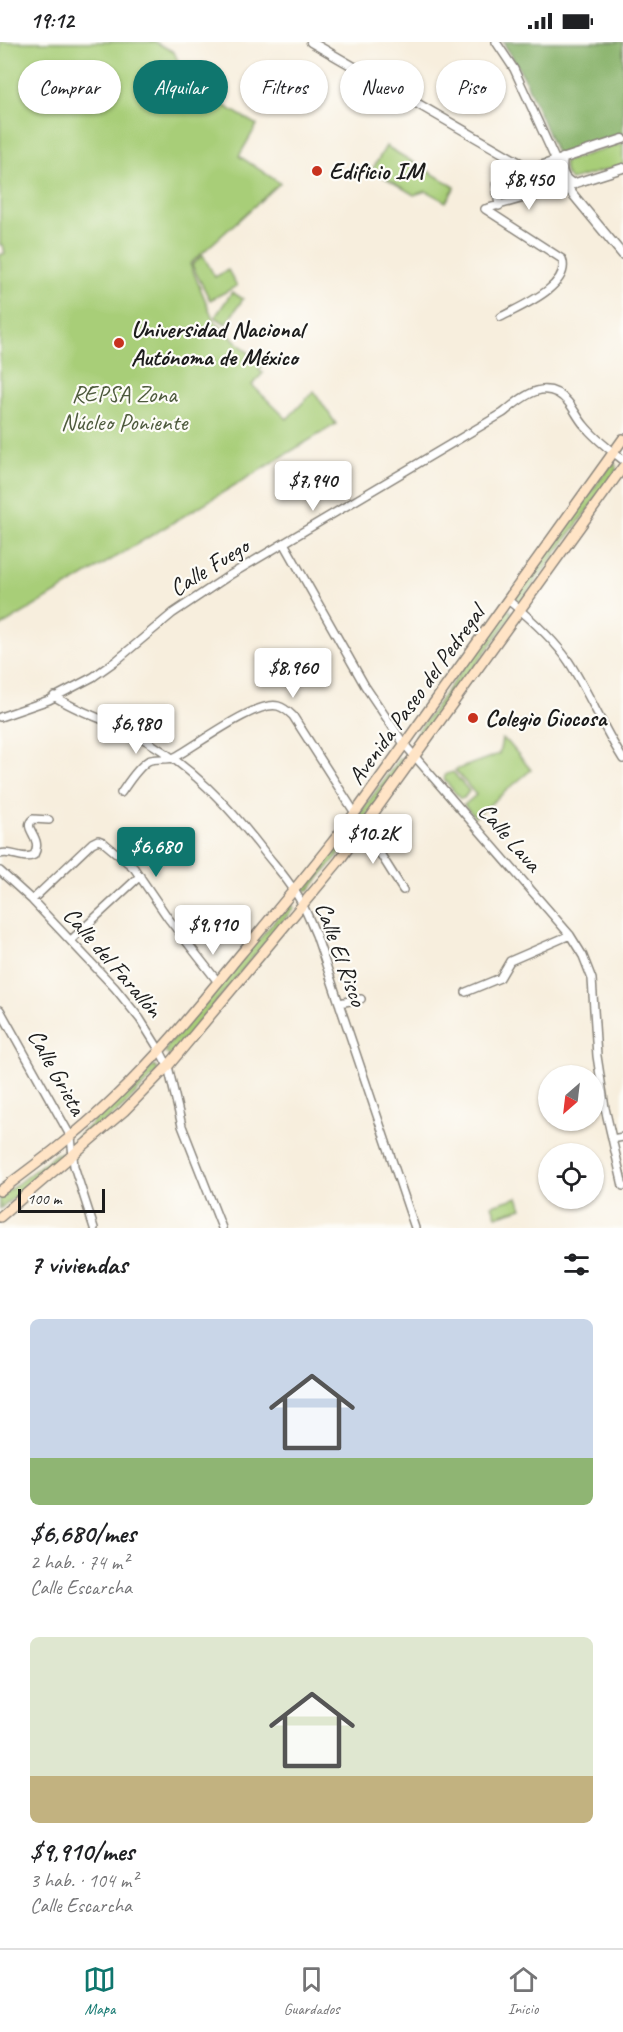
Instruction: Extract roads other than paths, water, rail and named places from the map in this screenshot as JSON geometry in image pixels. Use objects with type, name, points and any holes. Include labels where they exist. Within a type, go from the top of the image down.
[{"type":"main road","name":"Avenida Paseo del Pedregal","points":[[0,1191],[71,1137],[113,1099],[160,1051],[218,982],[355,813],[623,440]]},
{"type":"main road","name":"Avenida Paseo del Pedregal","points":[[0,1217],[124,1111],[168,1066],[339,861],[623,467]]},
{"type":"street","points":[[311,42],[558,185],[570,185]]},
{"type":"street","points":[[496,42],[514,69],[560,160],[562,172],[623,255]]},
{"type":"street","points":[[499,181],[623,139]]},
{"type":"street","points":[[499,206],[499,181],[511,158]]},
{"type":"street","points":[[501,318],[541,296],[554,285],[563,271],[563,264],[562,259],[484,210],[623,168]]},
{"type":"street","name":"Calle Fuego","points":[[0,717],[54,696],[93,677],[117,660],[172,613],[230,575],[503,413],[533,391],[546,390],[561,396],[588,430],[623,460]]},
{"type":"street","name":"Calle Lava","points":[[285,543],[364,686],[404,744],[570,935],[583,956],[592,979],[597,1056],[623,1186]]},
{"type":"street","points":[[508,600],[553,642],[570,663],[623,759]]},
{"type":"street","name":"Calle El Risco","points":[[54,696],[70,707],[138,736],[173,758],[213,791],[240,820],[294,890],[316,935],[415,1228]]},
{"type":"street","points":[[120,793],[145,763],[152,759],[173,758],[213,731],[265,706],[277,705],[293,716],[355,813]]},
{"type":"street","points":[[0,854],[9,853],[29,858],[34,855],[37,850],[37,841],[28,823],[33,819],[49,820]]},
{"type":"street","points":[[364,828],[403,890]]},
{"type":"street","points":[[32,900],[92,843],[98,840],[110,846],[140,876],[168,918],[218,982]]},
{"type":"street","name":"Calle del Farallón","points":[[0,871],[71,940],[129,1004],[160,1051],[168,1066],[182,1126],[222,1228]]},
{"type":"street","points":[[71,940],[140,876]]},
{"type":"street","points":[[466,992],[500,978],[510,961],[570,935]]},
{"type":"street","points":[[339,1003],[362,999]]},
{"type":"street","name":"Calle Grieta","points":[[0,1010],[71,1137],[74,1166],[94,1228]]},
{"type":"street","points":[[612,1139],[623,1137]]},
{"type":"place","name":"Edificio IM","points":[[317,171]]},
{"type":"place","name":"Universidad Nacional Autónoma de México","points":[[119,343]]},
{"type":"place","name":"Colegio Giocosa","points":[[473,718]]},
{"type":"park label","name":"REPSA Zona Núcleo Poniente","points":[[124,408]]}]
